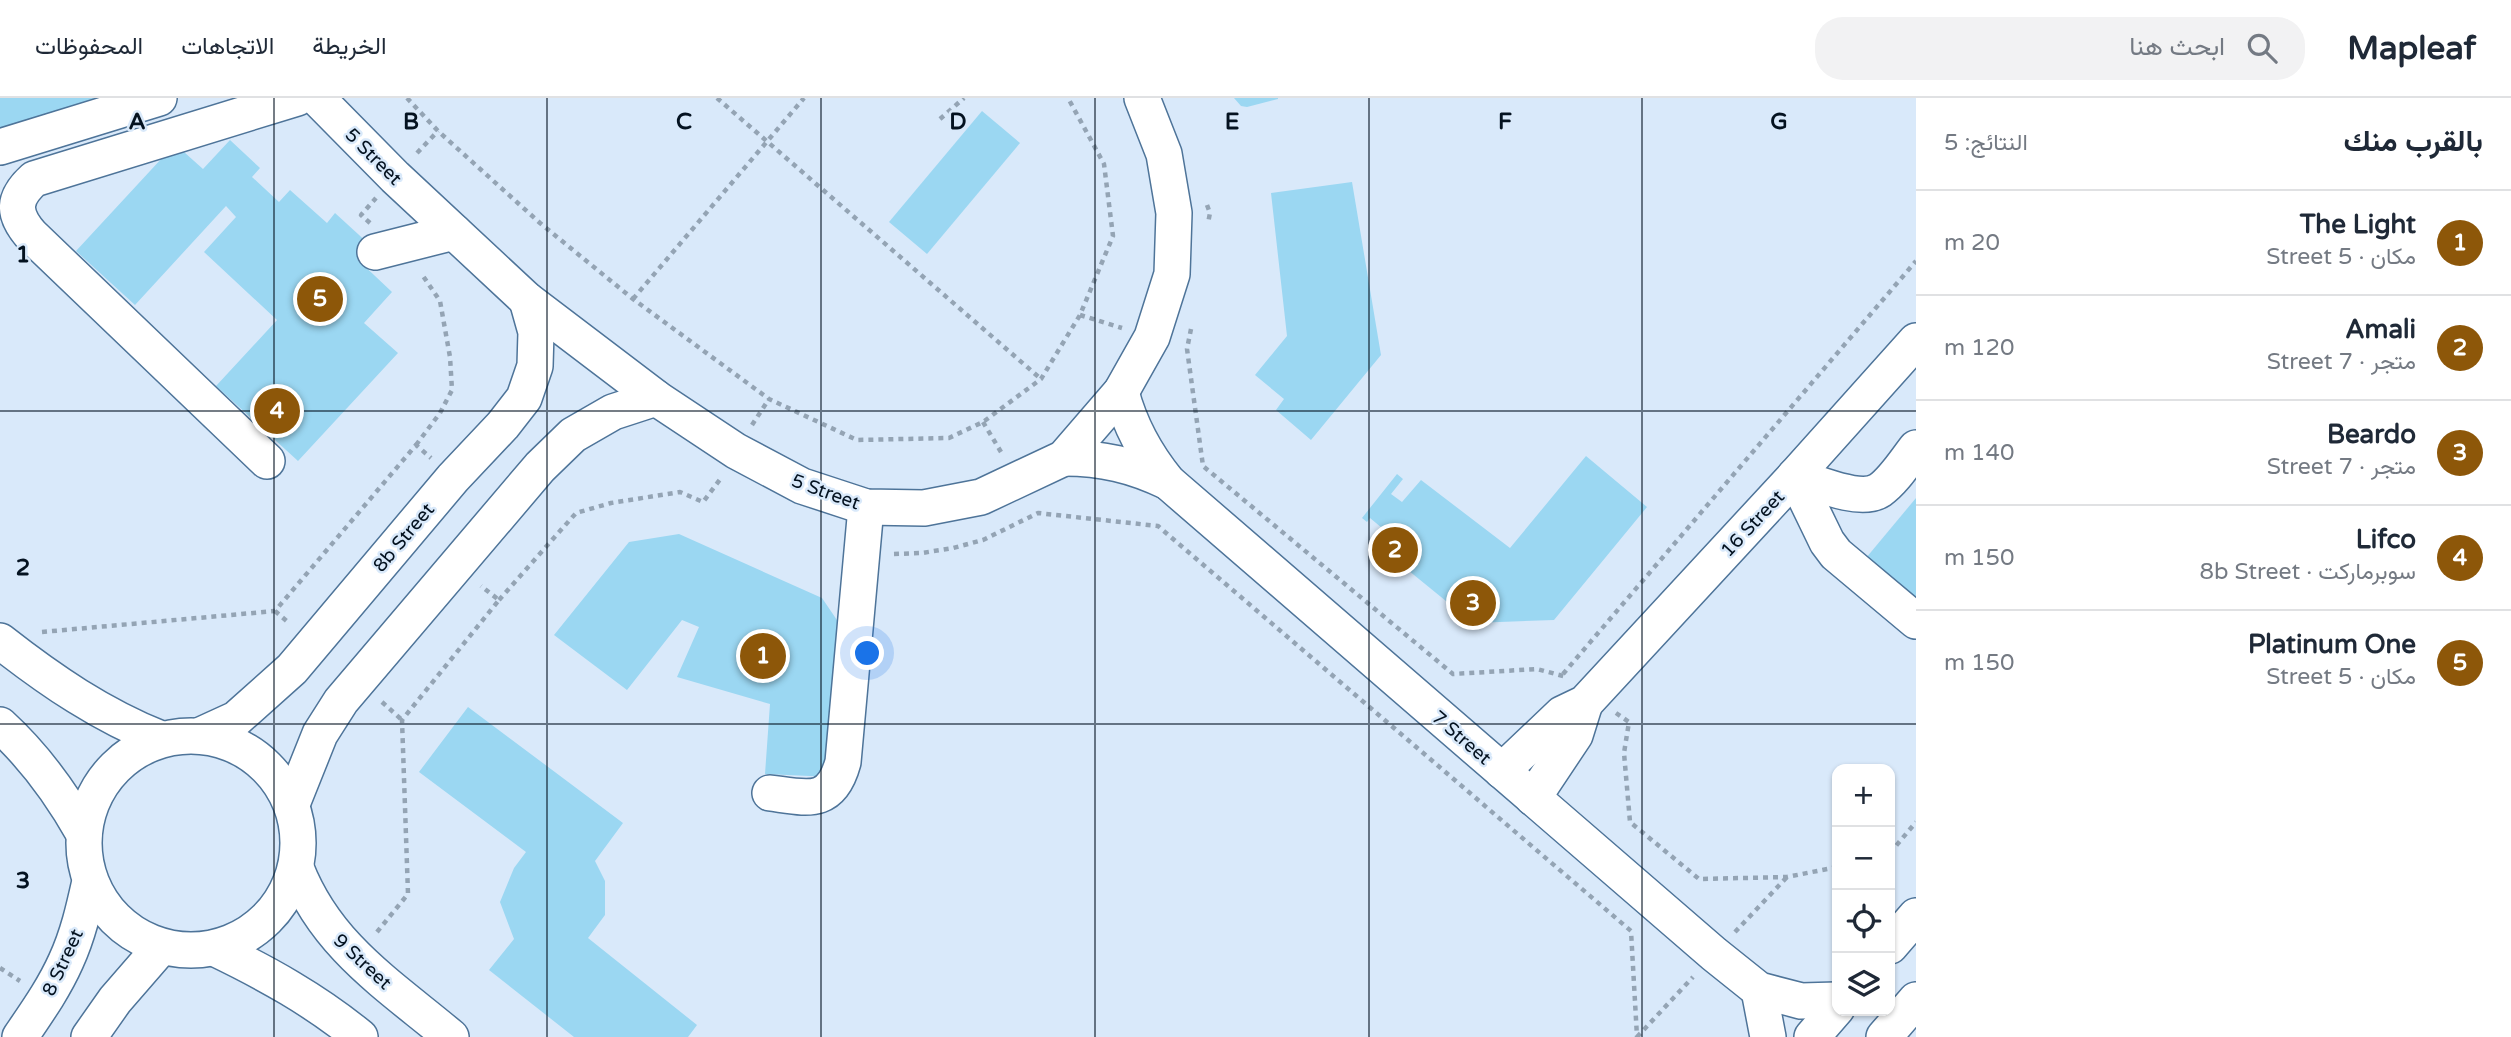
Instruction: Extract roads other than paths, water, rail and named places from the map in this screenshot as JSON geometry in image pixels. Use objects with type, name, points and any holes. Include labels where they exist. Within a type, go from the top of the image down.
[{"type":"street","points":[[0,148],[159,98]]},
{"type":"street","points":[[267,461],[31,235],[20,222],[17,206],[22,190],[34,178],[297,98]]},
{"type":"street","name":"5 Street","points":[[317,98],[395,177],[527,300],[656,398],[736,451],[802,486],[866,507],[924,508],[981,497],[1064,458],[1121,392],[1152,337],[1172,274],[1174,214],[1164,155],[1142,98]]},
{"type":"street","points":[[385,250],[454,232]]},
{"type":"street","name":"8b Street","points":[[201,735],[236,719],[292,669],[524,398],[535,366],[536,332],[527,300]]},
{"type":"street","name":"16 Street","points":[[1502,771],[1562,714],[1588,699],[1916,341]]},
{"type":"street","name":"7 Street","points":[[1121,392],[1139,440],[1168,482],[1533,798],[1759,990],[1780,998],[1801,1001],[1832,1000]]},
{"type":"street","points":[[292,804],[320,734],[341,701],[540,467],[573,435],[613,412],[656,398]]},
{"type":"street","points":[[1795,476],[1865,496],[1878,492],[1888,483],[1916,448]]},
{"type":"street","name":"7 Street","points":[[1064,458],[1118,462],[1168,482]]},
{"type":"street","points":[[1795,476],[1827,542],[1836,554],[1916,621]]},
{"type":"street","points":[[771,793],[808,798],[825,793],[838,780],[843,762],[866,507]]},
{"type":"street","points":[[10,648],[49,679],[86,703],[161,739]]},
{"type":"street","name":"16 Street","points":[[1533,798],[1574,735],[1588,699]]},
{"type":"street","points":[[0,725],[35,760],[63,797],[84,834],[90,881],[107,910],[131,932],[162,947],[187,950],[214,948],[239,939],[264,921],[284,897],[296,868],[299,835],[292,804],[271,770],[239,746],[201,735],[161,739],[123,759],[96,793],[84,834]]},
{"type":"street","name":"9 Street","points":[[296,868],[314,908],[341,943],[451,1037]]},
{"type":"street","name":"8 Street","points":[[20,1037],[66,961],[81,921],[90,881]]},
{"type":"street","points":[[1895,940],[1916,916]]},
{"type":"street","points":[[89,1037],[115,1000],[162,947]]},
{"type":"street","points":[[214,948],[294,989],[351,1033]]},
{"type":"street","points":[[1759,990],[1768,1037]]},
{"type":"street","points":[[1884,1037],[1916,1000]]},
{"type":"street","points":[[1812,1037],[1832,1013]]},
{"type":"place","name":"Platinum One","points":[[320,299]]},
{"type":"place","name":"Lifco","points":[[277,411]]},
{"type":"place","name":"Amali","points":[[1395,550]]},
{"type":"place","name":"Beardo","points":[[1473,603]]},
{"type":"place","name":"The Light","points":[[763,656]]}]
